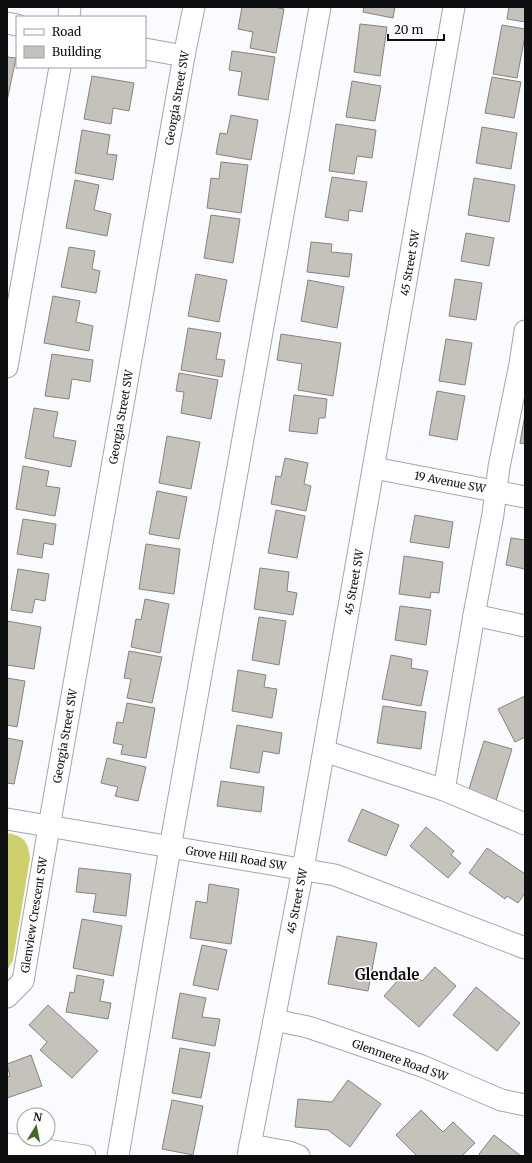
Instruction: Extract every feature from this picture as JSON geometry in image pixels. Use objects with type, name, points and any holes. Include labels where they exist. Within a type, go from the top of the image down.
[{"type":"street","name":"Georgia Street SW","points":[[49,827],[184,56],[194,7]]},
{"type":"street","points":[[118,1156],[170,848],[320,7]]},
{"type":"street","name":"45 Street SW","points":[[249,1151],[303,869],[454,7]]},
{"type":"street","points":[[146,49],[184,56]]},
{"type":"street","points":[[7,367],[60,68]]},
{"type":"street","points":[[444,790],[493,514],[499,467],[523,365],[525,331]]},
{"type":"street","name":"19 Avenue SW","points":[[374,468],[525,497]]},
{"type":"street","points":[[474,615],[525,626]]},
{"type":"street","points":[[324,751],[444,790],[525,824]]},
{"type":"street","name":"Grove Hill Road SW","points":[[7,819],[170,848],[336,875],[525,948]]},
{"type":"street","name":"Glenview Crescent SW","points":[[7,997],[24,981],[49,827]]},
{"type":"street","name":"Glenmere Road SW","points":[[274,1020],[308,1027],[422,1066],[500,1100],[525,1105]]},
{"type":"street","points":[[7,1144],[85,1156]]},
{"type":"street","points":[[249,1151],[289,1152],[299,1156]]},
{"type":"shaded area","points":[[7,833],[24,840],[28,847],[30,858],[13,960],[7,971]]},
{"type":"building","points":[[242,7],[274,7],[284,9],[276,53],[250,48],[253,32],[238,29]]},
{"type":"building","points":[[364,7],[395,7],[393,18],[363,12]]},
{"type":"building","points":[[509,7],[525,7],[525,22],[507,19]]},
{"type":"building","points":[[360,24],[387,27],[380,76],[354,72]]},
{"type":"building","points":[[502,25],[525,29],[517,78],[493,74]]},
{"type":"building","points":[[232,51],[275,57],[268,100],[238,95],[242,72],[229,70]]},
{"type":"building","points":[[7,57],[16,58],[7,101]]},
{"type":"building","points":[[92,76],[134,83],[129,111],[113,108],[111,124],[84,119]]},
{"type":"building","points":[[492,77],[521,82],[514,118],[485,113]]},
{"type":"building","points":[[352,81],[381,86],[375,121],[346,117]]},
{"type":"building","points":[[231,115],[258,120],[251,160],[216,154],[220,133],[227,134]]},
{"type":"building","points":[[336,124],[376,130],[372,158],[357,156],[354,174],[329,171]]},
{"type":"building","points":[[482,127],[517,133],[511,169],[476,163]]},
{"type":"building","points":[[82,130],[110,135],[107,154],[117,155],[113,180],[75,173]]},
{"type":"building","points":[[221,162],[248,165],[241,213],[207,208],[211,178],[219,179]]},
{"type":"building","points":[[332,177],[367,182],[362,212],[349,210],[348,221],[325,217]]},
{"type":"building","points":[[474,178],[515,185],[509,222],[468,215]]},
{"type":"building","points":[[75,180],[99,185],[94,210],[111,214],[107,236],[66,228]]},
{"type":"building","points":[[211,215],[240,219],[233,263],[204,258]]},
{"type":"building","points":[[466,233],[494,238],[489,266],[461,261]]},
{"type":"building","points":[[311,242],[332,244],[331,252],[352,254],[349,277],[307,272]]},
{"type":"building","points":[[69,247],[95,251],[92,269],[100,271],[96,293],[61,287]]},
{"type":"building","points":[[196,274],[227,280],[219,322],[188,316]]},
{"type":"building","points":[[455,279],[482,283],[476,320],[449,316]]},
{"type":"building","points":[[308,280],[344,287],[337,328],[301,321]]},
{"type":"building","points":[[53,296],[80,301],[76,322],[93,326],[89,351],[44,343]]},
{"type":"building","points":[[188,328],[221,333],[216,359],[225,360],[222,377],[181,370]]},
{"type":"building","points":[[281,334],[341,343],[333,396],[298,390],[302,364],[277,360]]},
{"type":"building","points":[[446,339],[472,343],[465,385],[439,381]]},
{"type":"building","points":[[52,354],[93,360],[90,382],[72,379],[69,399],[45,396]]},
{"type":"building","points":[[179,373],[218,380],[211,419],[181,413],[184,392],[176,391]]},
{"type":"building","points":[[437,391],[465,396],[457,440],[429,435]]},
{"type":"building","points":[[294,395],[327,399],[325,418],[319,418],[317,434],[289,431]]},
{"type":"building","points":[[34,408],[58,412],[53,437],[76,441],[71,467],[25,458]]},
{"type":"building","points":[[525,415],[525,444],[520,443]]},
{"type":"building","points":[[167,436],[200,442],[191,489],[159,483]]},
{"type":"building","points":[[285,458],[308,463],[304,484],[311,486],[306,511],[271,504],[276,476],[281,477]]},
{"type":"building","points":[[23,466],[49,471],[46,486],[60,488],[55,516],[16,509]]},
{"type":"building","points":[[157,491],[187,497],[179,539],[149,534]]},
{"type":"building","points":[[276,510],[305,516],[297,558],[268,553]]},
{"type":"building","points":[[415,515],[453,522],[449,548],[410,542]]},
{"type":"building","points":[[23,519],[56,524],[53,545],[44,543],[42,558],[17,554]]},
{"type":"building","points":[[511,538],[525,540],[525,569],[506,565]]},
{"type":"building","points":[[146,544],[180,549],[174,594],[139,589]]},
{"type":"building","points":[[404,556],[443,562],[439,593],[431,592],[430,598],[399,594]]},
{"type":"building","points":[[260,568],[289,572],[287,591],[297,593],[293,615],[254,609]]},
{"type":"building","points":[[18,569],[49,574],[45,601],[35,599],[32,613],[11,610]]},
{"type":"building","points":[[145,599],[169,604],[160,653],[131,647],[136,619],[141,620]]},
{"type":"building","points":[[400,606],[431,610],[426,645],[395,640]]},
{"type":"building","points":[[259,617],[286,621],[279,665],[252,660]]},
{"type":"building","points":[[7,621],[41,627],[34,669],[7,665]]},
{"type":"building","points":[[129,651],[162,657],[152,703],[127,698],[131,679],[124,678]]},
{"type":"building","points":[[391,655],[412,659],[411,668],[428,671],[421,706],[382,699]]},
{"type":"building","points":[[238,670],[266,675],[264,687],[277,689],[272,718],[232,711]]},
{"type":"building","points":[[7,678],[25,681],[17,727],[7,725]]},
{"type":"building","points":[[525,696],[525,737],[515,742],[498,709]]},
{"type":"building","points":[[127,703],[155,708],[146,758],[121,754],[123,745],[113,743],[117,722],[123,723]]},
{"type":"building","points":[[383,706],[426,712],[421,749],[377,743]]},
{"type":"building","points":[[237,725],[282,733],[279,754],[263,751],[259,773],[230,768]]},
{"type":"building","points":[[7,738],[23,741],[14,784],[7,783]]},
{"type":"building","points":[[484,741],[512,749],[496,801],[468,792]]},
{"type":"building","points":[[107,758],[146,767],[138,801],[115,796],[118,787],[101,783]]},
{"type":"building","points":[[221,781],[264,787],[261,812],[217,806]]},
{"type":"building","points":[[362,809],[399,825],[386,856],[348,841]]},
{"type":"building","points":[[426,827],[454,851],[451,855],[461,863],[448,878],[410,846]]},
{"type":"building","points":[[487,848],[525,874],[525,893],[518,903],[507,896],[505,899],[469,873]]},
{"type":"building","points":[[79,868],[131,874],[126,916],[93,912],[96,894],[76,892]]},
{"type":"building","points":[[209,884],[239,889],[231,944],[190,938],[196,901],[207,903]]},
{"type":"building","points":[[82,919],[122,926],[113,976],[73,968]]},
{"type":"building","points":[[337,936],[377,943],[368,991],[328,984]]},
{"type":"building","points":[[202,945],[227,950],[218,990],[193,985]]},
{"type":"building","points":[[435,967],[456,986],[419,1027],[384,996],[408,969],[422,981]]},
{"type":"building","points":[[77,975],[104,980],[100,1001],[111,1003],[108,1019],[66,1012],[70,992],[74,993]]},
{"type":"building","points":[[476,987],[520,1023],[497,1051],[453,1015]]},
{"type":"building","points":[[180,993],[206,998],[202,1017],[220,1019],[215,1046],[172,1038]]},
{"type":"building","points":[[48,1005],[98,1051],[72,1078],[40,1050],[47,1042],[29,1025]]},
{"type":"building","points":[[180,1048],[210,1053],[201,1098],[172,1093]]},
{"type":"building","points":[[31,1055],[42,1086],[7,1098],[7,1077],[10,1076],[7,1064]]},
{"type":"building","points":[[348,1080],[381,1104],[350,1147],[328,1130],[295,1127],[298,1099],[332,1102]]},
{"type":"building","points":[[172,1100],[203,1106],[193,1155],[162,1149]]},
{"type":"building","points":[[421,1110],[443,1132],[453,1122],[475,1143],[462,1156],[417,1156],[396,1135]]},
{"type":"building","points":[[494,1135],[521,1156],[481,1156],[479,1154]]},
{"type":"district","name":"Glendale","points":[[387,974]]}]
